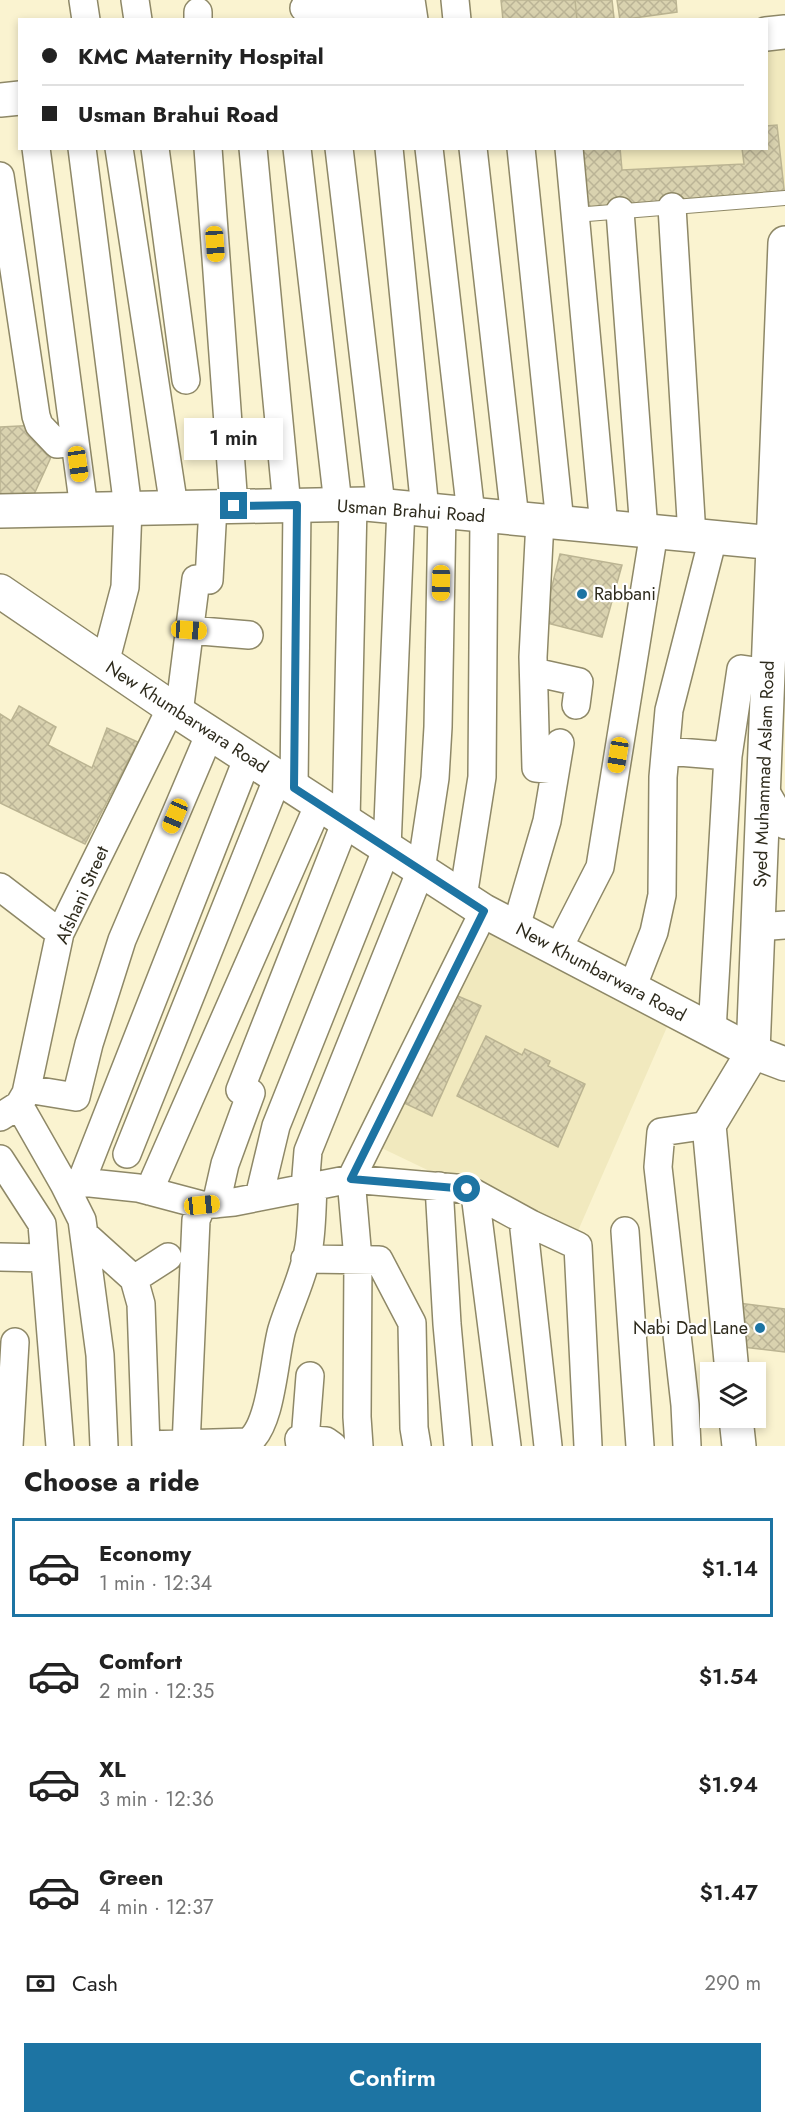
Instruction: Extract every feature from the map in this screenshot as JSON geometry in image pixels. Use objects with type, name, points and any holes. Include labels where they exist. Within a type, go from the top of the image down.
[{"type":"street","points":[[83,0],[86,18]]},
{"type":"street","points":[[135,0],[138,18]]},
{"type":"street","points":[[411,0],[414,18]]},
{"type":"street","points":[[455,0],[457,18]]},
{"type":"street","points":[[304,8],[387,3],[389,18]]},
{"type":"street","points":[[768,34],[785,32]]},
{"type":"street","points":[[0,100],[18,98]]},
{"type":"street","points":[[36,150],[84,509]]},
{"type":"street","points":[[82,150],[128,508],[125,587],[105,663]]},
{"type":"street","points":[[119,150],[174,507]]},
{"type":"street","points":[[155,150],[186,380]]},
{"type":"street","points":[[208,150],[224,507]]},
{"type":"street","points":[[149,1191],[192,1093],[297,790],[292,505],[253,150]]},
{"type":"street","points":[[298,150],[446,512],[534,672],[536,768],[555,770]]},
{"type":"street","points":[[340,150],[446,512]]},
{"type":"street","points":[[359,1446],[357,1417],[358,1260],[351,1179],[474,904],[482,777],[446,512],[389,150]]},
{"type":"street","points":[[259,1197],[276,1126],[387,848],[446,512],[429,150]]},
{"type":"street","points":[[84,1234],[134,1279],[141,1304],[146,1446],[248,1444],[255,1438],[264,1417],[275,1375],[281,1333],[309,1247],[308,1151],[421,870],[435,778],[446,512],[473,150]]},
{"type":"street","points":[[186,1445],[196,1220],[209,1204],[251,1094],[240,1090],[346,821],[446,512],[543,358],[521,150]]},
{"type":"street","points":[[568,150],[604,527]]},
{"type":"street","points":[[0,176],[34,408],[39,425],[57,444],[75,441]]},
{"type":"street","points":[[632,988],[654,932],[662,895],[669,710],[702,537],[672,207]]},
{"type":"street","points":[[558,949],[600,867],[649,532],[620,212]]},
{"type":"street","name":"Syed Muhammad Aslam Road","points":[[753,1052],[771,926],[763,787],[768,673],[779,544],[785,243]]},
{"type":"street","points":[[149,350],[181,346]]},
{"type":"street","points":[[543,358],[588,353]]},
{"type":"street","points":[[34,408],[114,398]]},
{"type":"street","name":"Usman Brahui Road","points":[[0,511],[292,505],[446,512],[779,544]]},
{"type":"street","name":"Afshani Street","points":[[11,1101],[60,933],[175,710],[196,579],[209,580],[224,507]]},
{"type":"street","name":"New Khumbarwara Road","points":[[0,591],[175,710],[474,904],[712,1031],[753,1052],[785,1064]]},
{"type":"street","points":[[189,630],[249,634]]},
{"type":"street","points":[[712,1031],[728,756],[741,669],[768,673]]},
{"type":"street","points":[[534,672],[579,682],[576,705]]},
{"type":"street","points":[[11,1101],[76,1097],[89,1044],[122,940],[210,733]]},
{"type":"street","points":[[516,927],[542,841],[560,743]]},
{"type":"street","points":[[666,751],[728,756]]},
{"type":"street","points":[[73,1183],[248,757]]},
{"type":"street","points":[[763,787],[785,825]]},
{"type":"street","points":[[127,1154],[157,1080],[297,790]]},
{"type":"street","points":[[0,887],[60,933]]},
{"type":"street","points":[[731,1362],[709,1125],[753,1052]]},
{"type":"street","points":[[157,1080],[192,1093]]},
{"type":"street","points":[[11,1101],[73,1183],[82,1220],[100,1355],[104,1446]]},
{"type":"street","points":[[687,1446],[685,1406],[658,1167],[661,1132],[709,1125]]},
{"type":"street","points":[[0,1159],[42,1224],[60,1446]]},
{"type":"street","points":[[73,1183],[138,1188],[209,1204],[351,1179],[467,1189],[523,1220],[578,1246],[588,1446]]},
{"type":"street","points":[[439,1186],[447,1324],[458,1446]]},
{"type":"street","points":[[475,1194],[507,1441],[547,1439],[523,1220]]},
{"type":"street","points":[[625,1231],[640,1446]]},
{"type":"street","points":[[0,1257],[44,1258]]},
{"type":"street","points":[[134,1279],[168,1257]]},
{"type":"street","points":[[305,1259],[379,1260],[412,1323],[414,1428],[417,1446]]},
{"type":"street","points":[[412,1323],[447,1324]]},
{"type":"street","points":[[9,1446],[7,1343],[51,1341]]},
{"type":"street","points":[[310,1376],[303,1443],[326,1442],[333,1446]]},
{"type":"street","points":[[737,1428],[739,1446]]},
{"type":"lane","points":[[575,215],[785,198]]},
{"type":"shaded area","points":[[785,32],[785,198],[575,215],[569,150],[768,150],[768,34]]},
{"type":"shaded area","points":[[484,911],[674,1011],[574,1240],[369,1142]]},
{"type":"building","points":[[501,0],[575,0],[577,18],[503,18]]},
{"type":"building","points":[[575,0],[612,0],[614,18],[577,18]]},
{"type":"building","points":[[617,0],[676,0],[677,12],[620,18]]},
{"type":"building","points":[[777,125],[785,198],[589,211],[582,150],[620,150],[622,170],[744,164],[742,150],[768,150],[768,126]]},
{"type":"building","points":[[39,425],[57,444],[31,501],[0,502],[0,427]]},
{"type":"building","name":"Rabbani","points":[[560,554],[622,565],[602,637],[543,622]]},
{"type":"building","points":[[19,706],[56,727],[48,745],[92,768],[107,728],[138,742],[85,844],[0,803],[0,714],[11,721]]},
{"type":"building","points":[[453,994],[481,1006],[432,1116],[404,1103]]},
{"type":"building","points":[[486,1036],[522,1055],[525,1049],[550,1061],[548,1066],[585,1084],[558,1147],[457,1096]]},
{"type":"building","name":"Nabi Dad Lane","points":[[738,1303],[785,1309],[785,1352],[734,1346]]},
{"type":"place","name":"Rabbani","points":[[582,594]]},
{"type":"place","name":"Nabi Dad Lane","points":[[760,1328]]},
{"type":"route","points":[[234,506],[297,505],[294,788],[484,911],[351,1179],[467,1189]]}]
